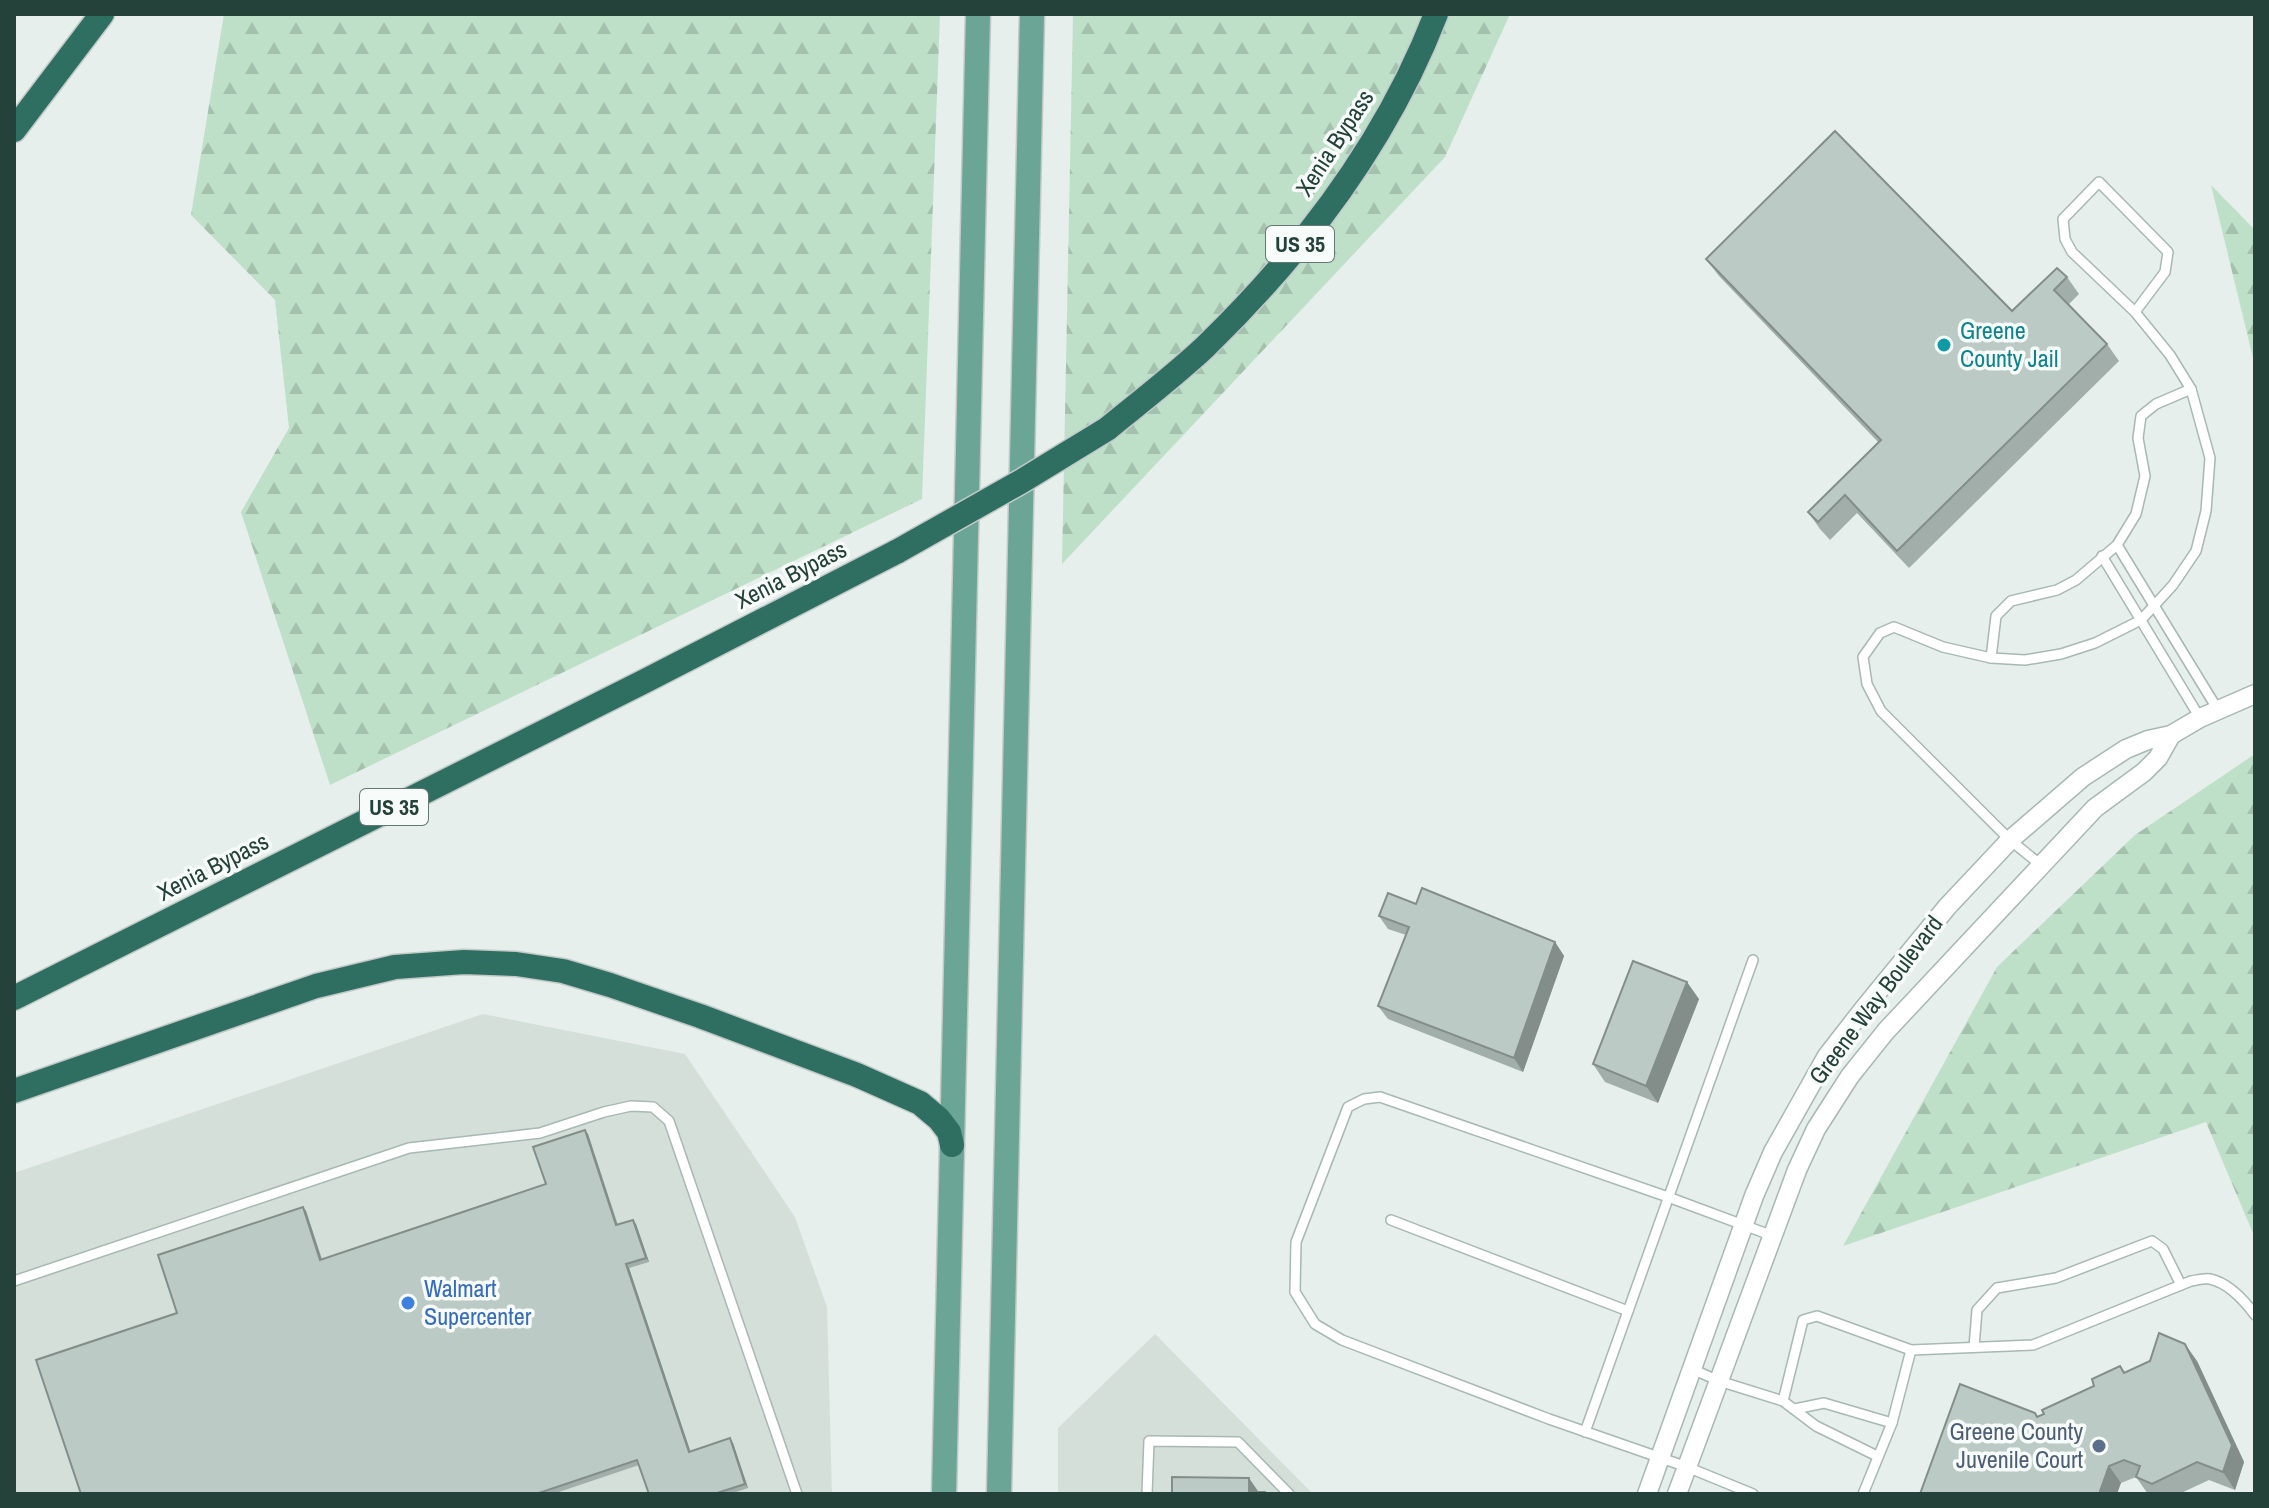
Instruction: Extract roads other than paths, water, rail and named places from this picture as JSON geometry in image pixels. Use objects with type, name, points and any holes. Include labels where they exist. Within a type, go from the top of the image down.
[{"type":"highway","points":[[14,120],[91,14]]},
{"type":"highway","points":[[14,130],[102,14]]},
{"type":"highway","name":"Xenia Bypass","points":[[14,998],[898,551],[1107,429],[1205,347],[1257,293],[1318,221],[1384,123],[1436,14]]},
{"type":"highway","points":[[14,1091],[316,986],[395,967],[464,962],[516,964],[563,971],[610,985],[857,1075],[920,1103],[949,1132],[952,1145]]},
{"type":"main road","points":[[944,1494],[978,14]]},
{"type":"main road","points":[[999,1494],[1032,14]]},
{"type":"street","name":"Greene Way Boulevard","points":[[1647,1494],[1773,1152],[1827,1056],[1947,907],[2010,840],[2083,777],[2126,749],[2171,735],[2200,718],[2255,694]]},
{"type":"street","name":"Greene Way Boulevard","points":[[1677,1494],[1797,1170],[1816,1129],[1850,1076],[1919,994],[2095,808],[2158,758],[2171,735]]},
{"type":"lane","points":[[2041,865],[2010,840],[1881,711],[1867,684],[1863,657],[1880,633],[1894,627],[1943,647],[1991,658],[2025,660],[2061,654],[2095,643],[2141,620],[2173,585],[2196,551],[2206,511],[2210,458],[2191,389],[2170,355],[2135,312],[2072,252],[2065,239],[2063,219],[2099,182],[2168,252],[2165,272],[2135,312]]},
{"type":"lane","points":[[1991,658],[1996,616],[2011,601],[2057,590],[2076,580],[2117,545],[2136,514],[2145,476],[2138,438],[2141,416],[2156,404],[2191,389]]},
{"type":"lane","points":[[2117,545],[2218,710]]},
{"type":"lane","points":[[2102,556],[2200,718]]},
{"type":"lane","points":[[1585,1432],[1753,960]]},
{"type":"lane","points":[[1753,1494],[1342,1340],[1315,1324],[1295,1292],[1296,1242],[1348,1107],[1364,1099],[1380,1097],[1773,1236]]},
{"type":"lane","points":[[14,1281],[409,1148],[540,1133],[604,1112],[631,1106],[653,1107],[669,1121],[797,1494]]},
{"type":"lane","points":[[1391,1220],[1628,1311]]},
{"type":"lane","points":[[1974,1347],[1977,1310],[1997,1288],[2056,1278],[2152,1241],[2163,1249],[2181,1285]]},
{"type":"lane","points":[[1783,1401],[1803,1320],[1817,1316],[1911,1350],[2033,1345],[2191,1281],[2209,1278],[2241,1297],[2255,1315]]},
{"type":"lane","points":[[1863,1494],[1892,1423],[1911,1350]]},
{"type":"lane","points":[[1692,1369],[1783,1401],[1816,1426],[1877,1456]]},
{"type":"lane","points":[[1795,1409],[1824,1403],[1892,1423]]},
{"type":"lane","points":[[1147,1494],[1149,1441],[1238,1442],[1289,1494]]},
{"type":"place","name":"Greene County Jail","points":[[1944,345]]},
{"type":"place","name":"Walmart Supercenter","points":[[408,1303]]},
{"type":"place","name":"Greene County Juvenile Court","points":[[2099,1446]]}]
